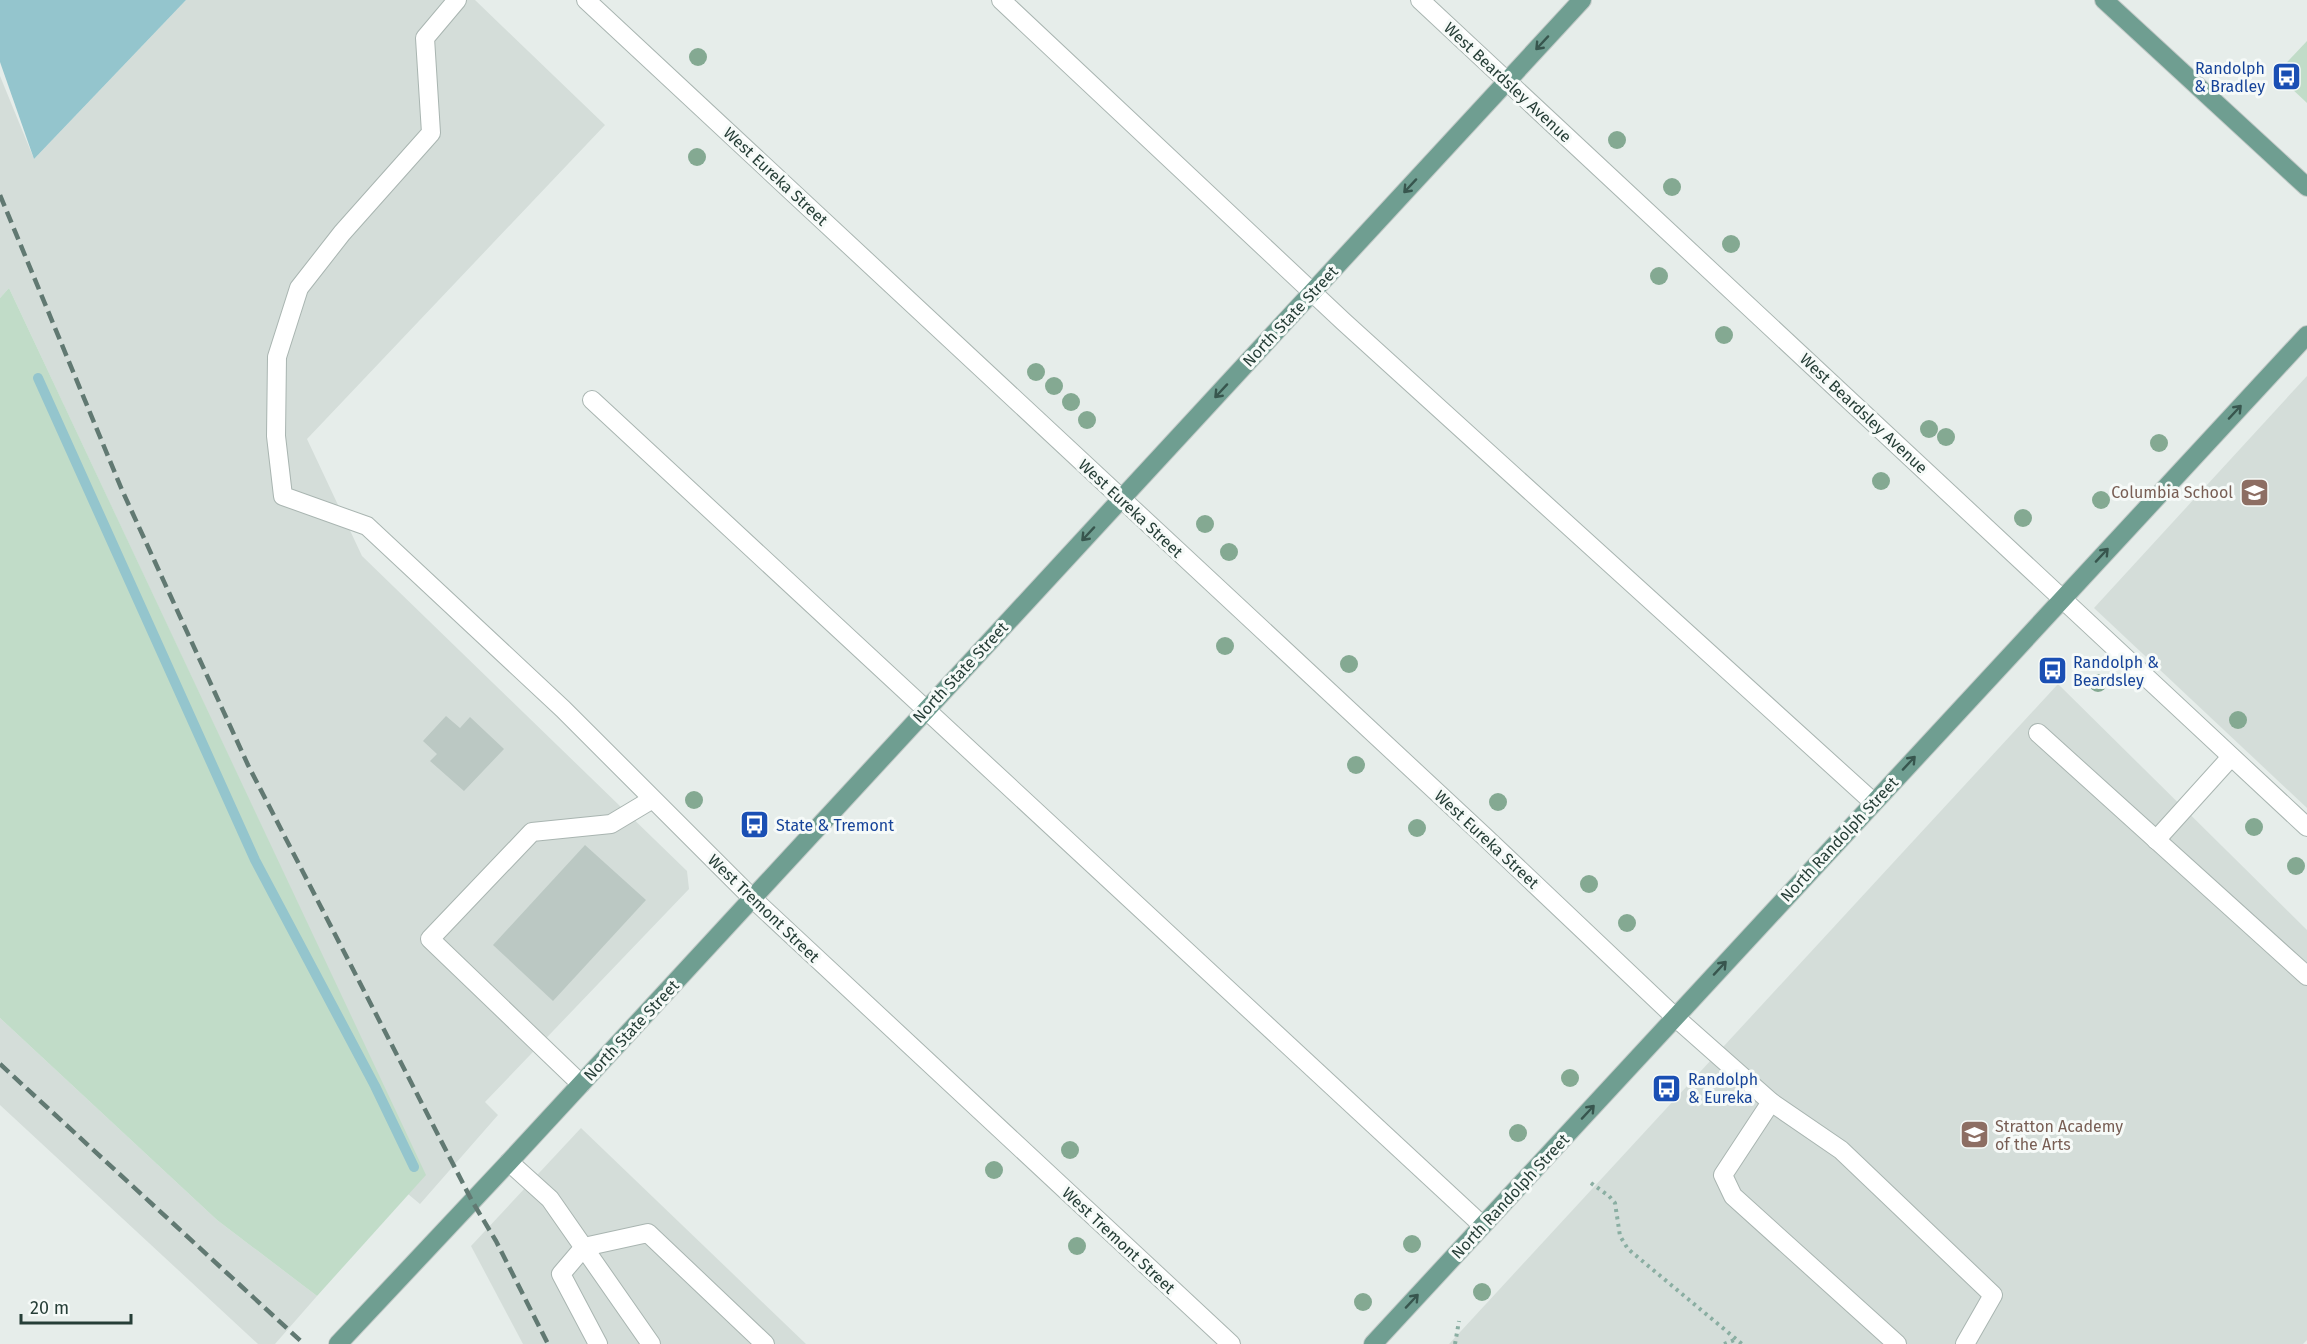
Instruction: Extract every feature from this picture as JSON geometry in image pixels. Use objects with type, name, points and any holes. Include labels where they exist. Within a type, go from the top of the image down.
[{"type":"main road","name":"North State Street","points":[[338,1344],[509,1162],[1582,0]]},
{"type":"main road","points":[[2104,0],[2307,187]]},
{"type":"main road","name":"North Randolph Street","points":[[1373,1344],[2307,335]]},
{"type":"street","name":"West Tremont Street","points":[[458,0],[425,38],[430,133],[342,233],[299,288],[277,357],[276,436],[284,496],[367,526],[563,709],[651,800],[752,898],[1231,1344]]},
{"type":"street","name":"West Eureka Street","points":[[586,0],[1484,836],[1675,1017],[1770,1102],[1841,1150],[1993,1295],[1965,1344]]},
{"type":"street","points":[[1001,0],[1313,291],[1873,802]]},
{"type":"street","name":"West Beardsley Avenue","points":[[1420,0],[2307,827]]},
{"type":"street","points":[[592,400],[1482,1225]]},
{"type":"street","points":[[2038,733],[2307,976]]},
{"type":"street","points":[[2156,840],[2231,757]]},
{"type":"street","points":[[581,1084],[430,939],[532,832],[611,824],[651,800]]},
{"type":"street","points":[[1770,1102],[1723,1175],[1733,1196],[1897,1344]]},
{"type":"street","points":[[509,1162],[550,1199],[651,1344]]},
{"type":"street","points":[[598,1344],[561,1274],[584,1247],[648,1233],[765,1344]]},
{"type":"path","points":[[1591,1183],[1615,1203],[1620,1236],[1628,1249],[1742,1344]]},
{"type":"path","points":[[1455,1344],[1459,1321]]},
{"type":"path","points":[[1724,1344],[1737,1339]]},
{"type":"shaded area","points":[[186,0],[475,0],[605,125],[307,439],[362,556],[687,871],[689,889],[485,1102],[498,1115],[420,1204],[408,1194],[425,1175],[9,288],[0,298],[0,76],[34,159]]},
{"type":"shaded area","name":"Columbia School","points":[[2307,376],[2307,808],[2094,608]]},
{"type":"shaded area","name":"Stratton Academy of the Arts","points":[[2058,684],[2307,930],[2307,1340],[2303,1344],[1449,1344]]},
{"type":"shaded area","points":[[0,1018],[217,1220],[317,1296],[275,1344],[258,1344],[0,1105]]},
{"type":"shaded area","points":[[581,1128],[806,1344],[523,1344],[471,1246]]},
{"type":"green space","points":[[2307,41],[2307,103],[2276,74]]},
{"type":"green space","points":[[9,288],[426,1175],[317,1296],[217,1220],[0,1018],[0,298]]},
{"type":"water","points":[[0,0],[186,0],[34,159],[0,62]]},
{"type":"building","points":[[446,716],[460,728],[470,717],[504,749],[464,791],[430,761],[437,754],[423,741]]},
{"type":"building","points":[[585,845],[646,900],[553,1001],[493,945]]},
{"type":"waterway","points":[[38,378],[255,860],[375,1086],[414,1167]]},
{"type":"railway","points":[[0,195],[122,490],[248,765],[548,1344]]},
{"type":"railway","points":[[0,1064],[304,1344]]},
{"type":"place","name":"Randolph & Bradley","points":[[2286,77]]},
{"type":"place","name":"Columbia School","points":[[2254,492]]},
{"type":"place","name":"Randolph & Beardsley","points":[[2052,671]]},
{"type":"place","name":"State & Tremont","points":[[755,825]]},
{"type":"place","name":"Randolph & Eureka","points":[[1667,1088]]},
{"type":"place","name":"Stratton Academy of the Arts","points":[[1974,1135]]}]
